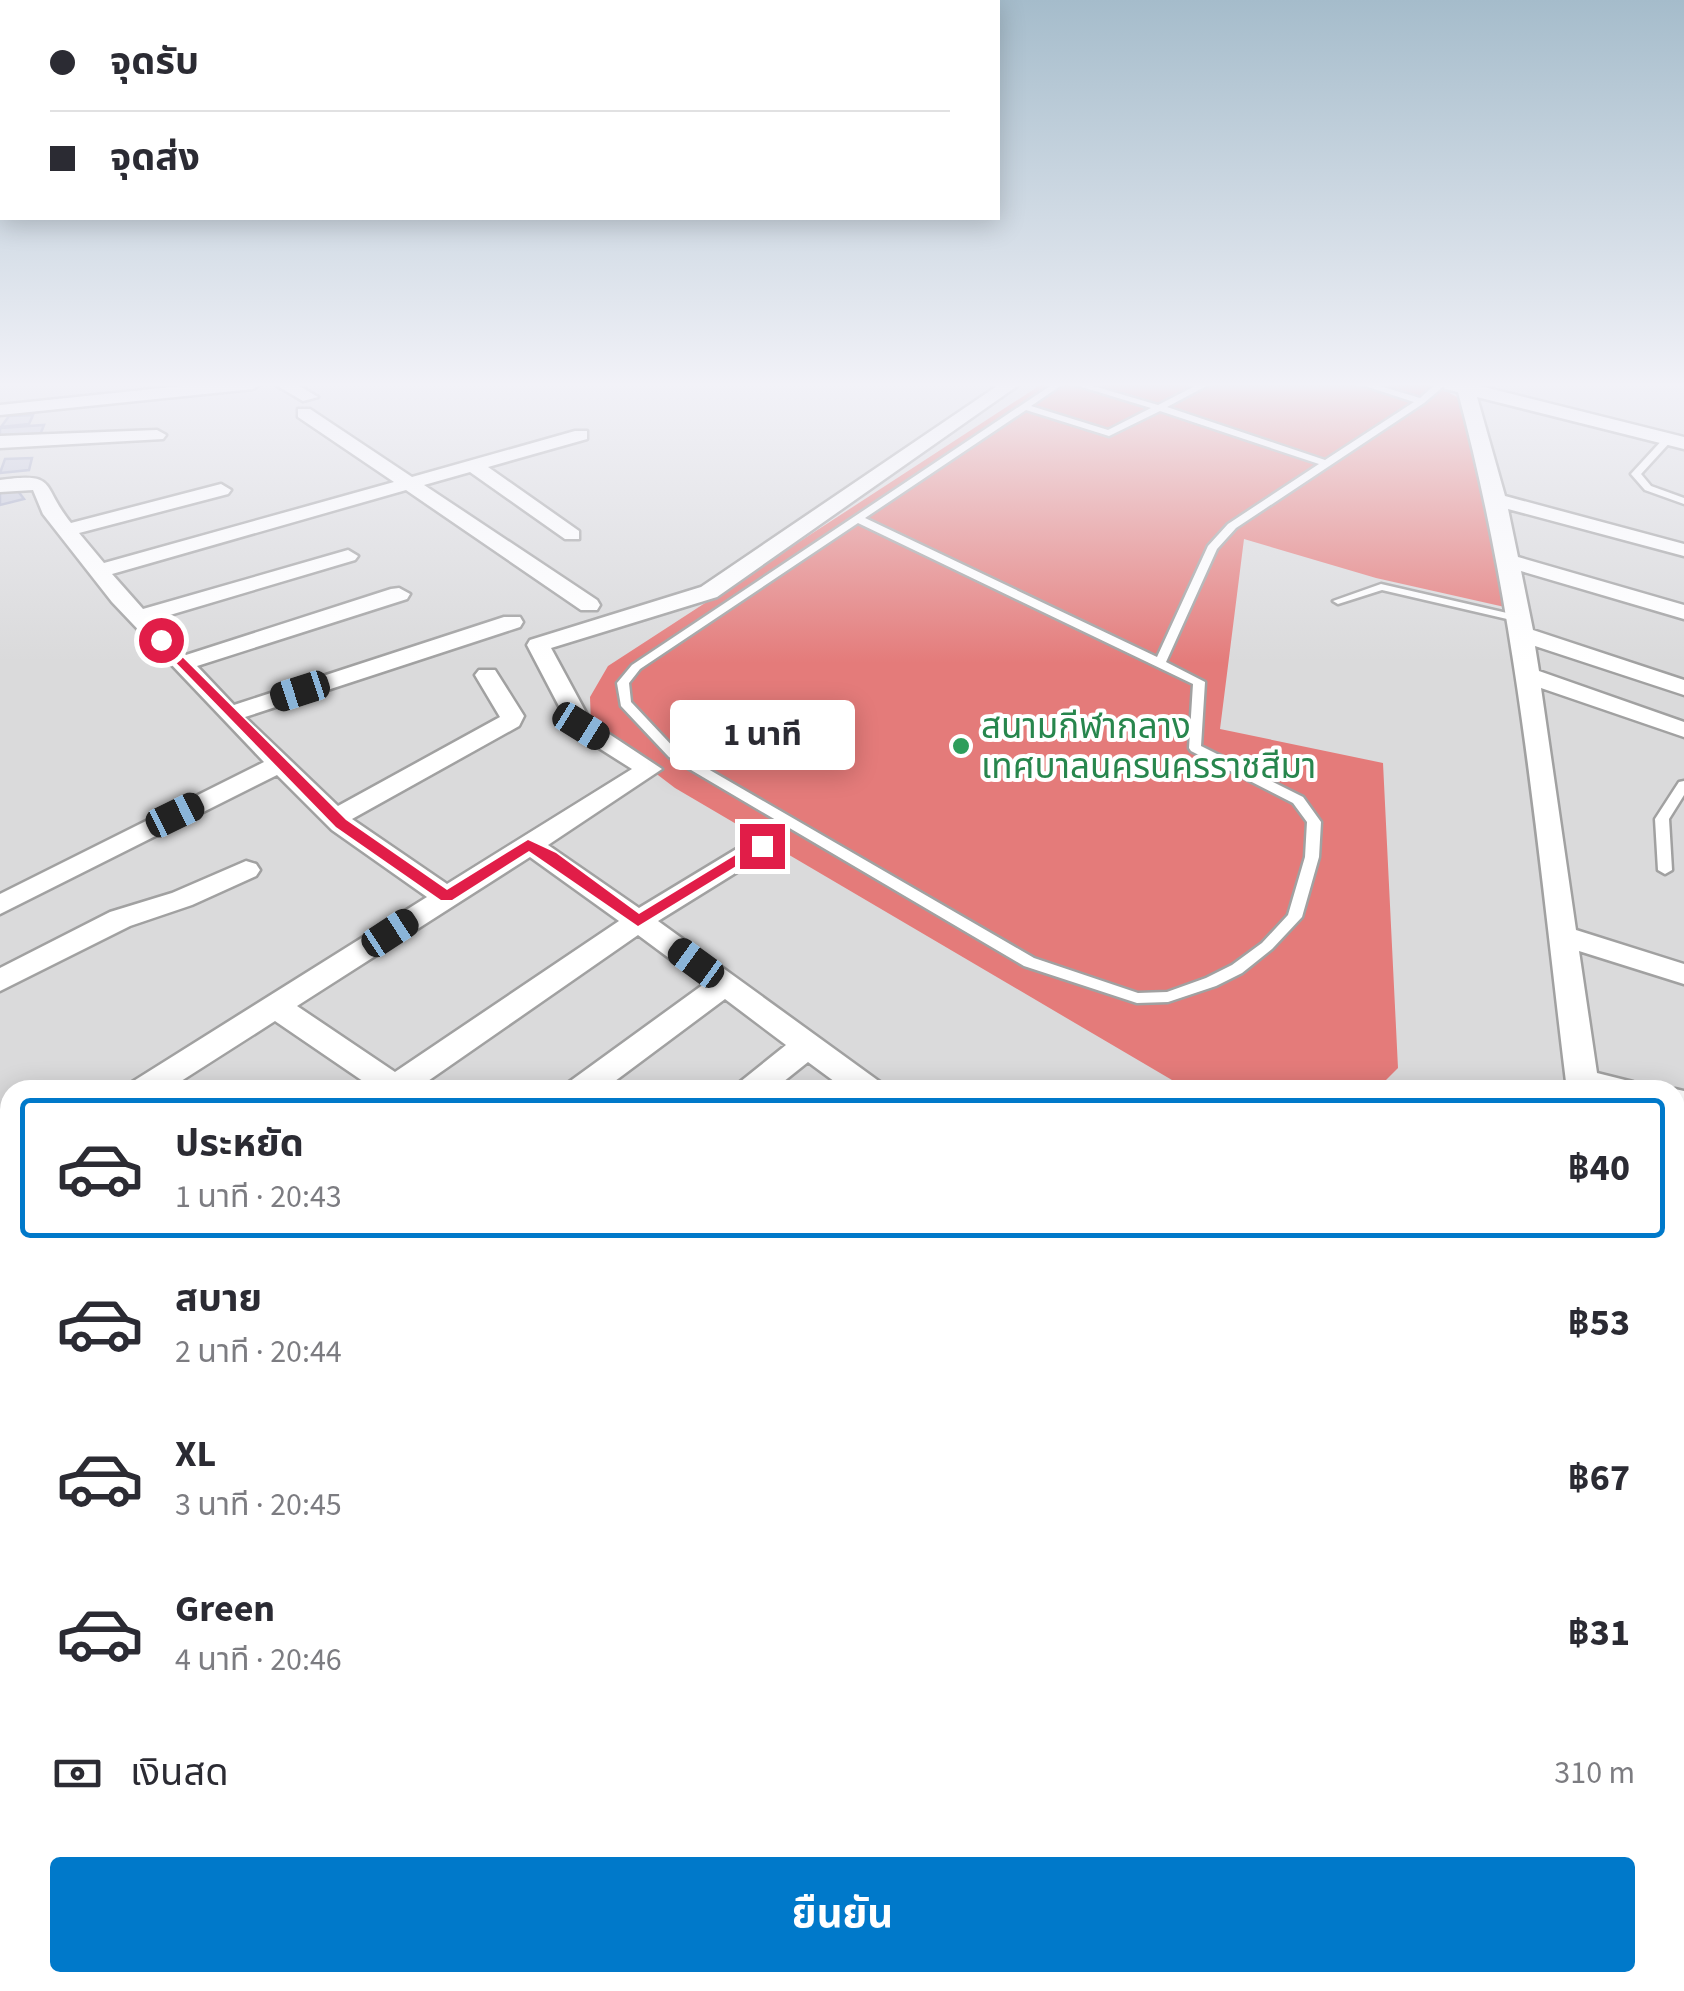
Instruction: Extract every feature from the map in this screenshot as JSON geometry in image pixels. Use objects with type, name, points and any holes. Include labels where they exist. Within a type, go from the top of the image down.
[{"type":"street","points":[[395,477],[588,605]]},
{"type":"street","points":[[98,570],[432,477]]},
{"type":"street","points":[[490,477],[572,534]]},
{"type":"street","points":[[159,1080],[649,769],[581,726],[538,645],[710,592],[891,477]]},
{"type":"street","points":[[1487,477],[1496,500],[1520,627],[1582,1080]]},
{"type":"street","points":[[0,486],[30,482],[41,486],[50,510],[98,570],[229,714],[335,818],[447,897]]},
{"type":"street","points":[[66,530],[221,490]]},
{"type":"street","points":[[1496,500],[1684,550]]},
{"type":"street","points":[[139,617],[348,556]]},
{"type":"street","points":[[1507,560],[1684,612]]},
{"type":"street","points":[[183,663],[399,594]]},
{"type":"street","points":[[229,714],[512,622]]},
{"type":"street","points":[[1520,627],[1684,688]]},
{"type":"street","points":[[335,818],[510,721],[507,705],[487,675]]},
{"type":"street","points":[[1527,675],[1684,730]]},
{"type":"street","points":[[0,905],[280,764]]},
{"type":"street","points":[[528,845],[550,857],[855,1080]]},
{"type":"street","points":[[410,1080],[638,921],[762,846]]},
{"type":"street","points":[[0,980],[120,919],[246,870]]},
{"type":"street","points":[[1563,936],[1684,974]]},
{"type":"street","points":[[594,1080],[724,984]]},
{"type":"street","points":[[275,1006],[384,1080]]},
{"type":"street","points":[[764,1080],[808,1045]]},
{"type":"lane","points":[[860,520],[1198,682],[1195,748],[1298,800],[1314,822],[1312,858],[1295,918],[1267,946],[1212,982],[1168,997],[1137,998],[1028,962],[674,754],[625,703],[622,683],[636,667],[860,520],[915,477]]},
{"type":"lane","points":[[1160,663],[1212,548],[1232,526],[1307,477]]},
{"type":"lane","points":[[1638,477],[1648,488],[1684,501]]},
{"type":"lane","points":[[1338,601],[1381,588],[1520,627]]},
{"type":"lane","points":[[1665,870],[1662,819],[1684,785]]},
{"type":"shaded area","points":[[0,477],[1684,477],[1684,1080],[0,1080]]},
{"type":"shaded area","name":"สนามกีฬากลาง เทศบาลนครนครราชสีมา","points":[[899,477],[1487,477],[1518,610],[1376,578],[1244,539],[1220,729],[1383,763],[1398,1068],[1386,1080],[1172,1080],[675,788],[591,724],[590,697],[608,666]]},
{"type":"building","points":[[15,487],[24,499],[0,505],[0,490]]},
{"type":"place","name":"สนามกีฬากลาง เทศบาลนครนครราชสีมา","points":[[961,746]]},
{"type":"route","points":[[161,640],[229,714],[341,824],[447,897],[528,845],[638,921],[762,846]]}]
